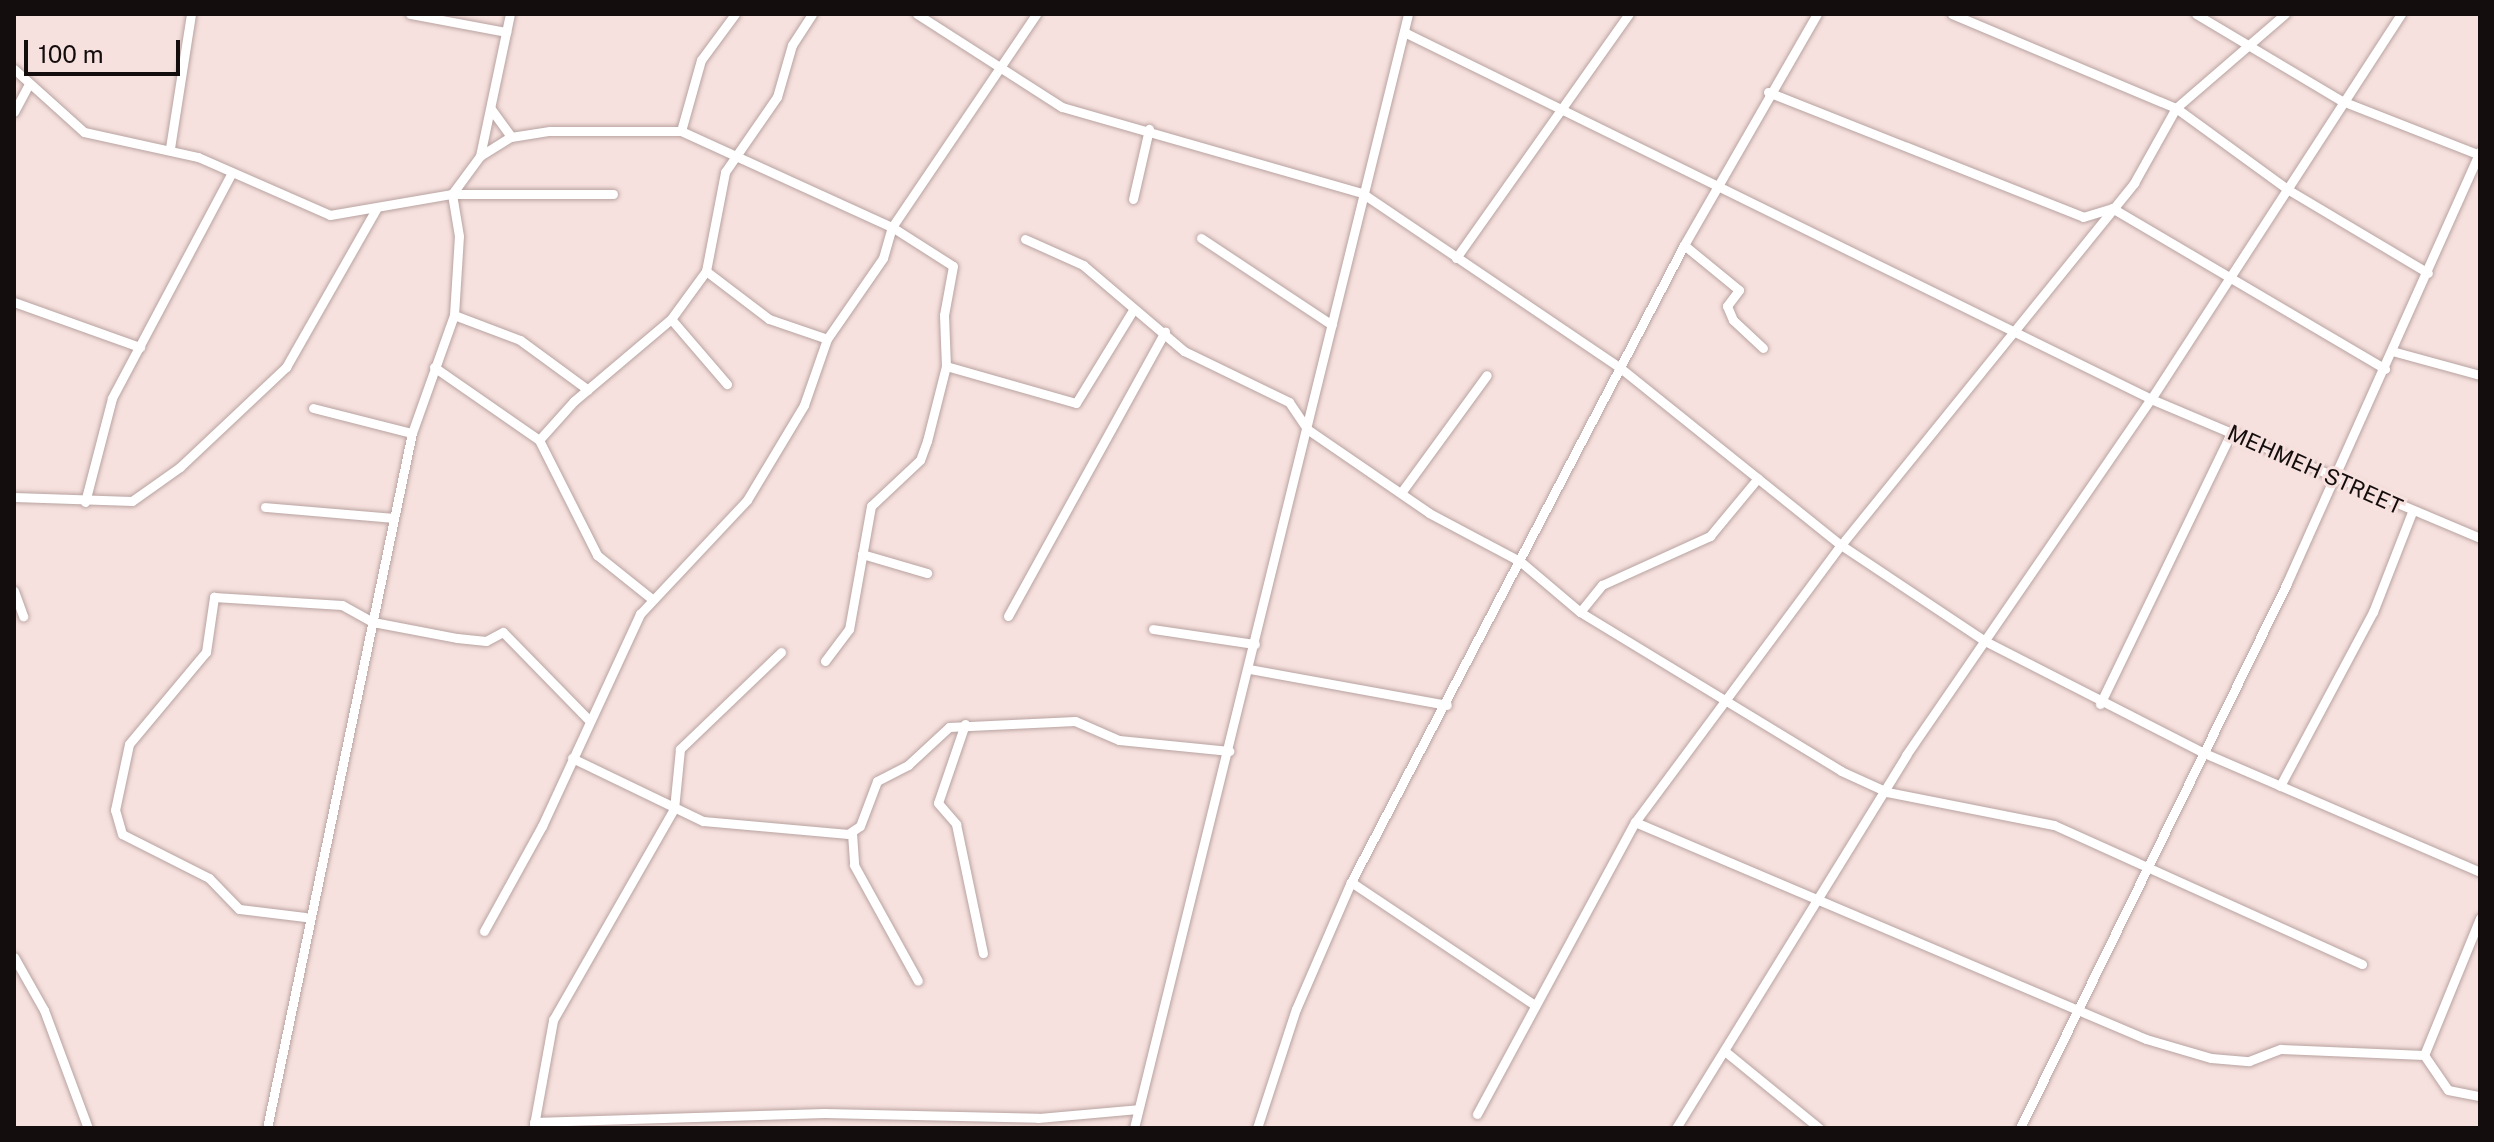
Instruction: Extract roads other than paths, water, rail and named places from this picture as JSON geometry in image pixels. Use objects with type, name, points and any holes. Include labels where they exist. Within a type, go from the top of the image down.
[{"type":"street","points":[[170,148],[191,14]]},
{"type":"street","points":[[410,14],[506,32]]},
{"type":"street","points":[[480,156],[510,14]]},
{"type":"street","points":[[681,131],[701,60],[735,14]]},
{"type":"street","points":[[539,440],[588,390],[671,319],[706,271],[721,184],[777,97],[792,45],[812,14]]},
{"type":"street","points":[[917,14],[1062,107],[1149,129],[1362,193],[1618,366],[1841,545],[1985,641],[2100,704],[2204,753],[2480,872]]},
{"type":"street","points":[[484,931],[652,599],[679,581],[747,500],[804,405],[827,339],[883,258],[892,227],[998,64],[1036,14]]},
{"type":"street","points":[[1134,1128],[1408,14]]},
{"type":"street","points":[[1456,258],[1629,14]]},
{"type":"street","points":[[1257,1128],[1296,1009],[1351,882],[1521,562],[1618,366],[1768,92],[1817,14]]},
{"type":"street","points":[[1952,14],[2176,108],[2287,189],[2428,273]]},
{"type":"street","points":[[2020,1128],[2076,1006],[2144,866],[2204,753],[2335,476],[2480,154],[2342,101],[2196,14]]},
{"type":"street","points":[[1477,1114],[1635,822],[1841,545],[2112,208],[2176,108],[2250,48],[2285,14]]},
{"type":"street","points":[[1676,1128],[1985,641],[2151,399],[2401,14]]},
{"type":"street","name":"MEHMEH STREET","points":[[1404,32],[1564,104],[1717,184],[2151,399],[2335,476],[2412,512],[2480,538]]},
{"type":"street","points":[[14,69],[84,132],[170,148],[330,215],[452,194],[613,194]]},
{"type":"street","points":[[14,112],[29,84]]},
{"type":"street","points":[[1768,92],[2083,217],[2112,208]]},
{"type":"street","points":[[491,109],[511,137]]},
{"type":"street","points":[[267,1128],[305,917],[373,622],[412,433],[454,315],[459,236],[452,194],[480,156],[511,137],[621,125],[681,131],[892,227],[953,266],[944,315],[946,366],[920,460],[871,506],[849,629],[825,661]]},
{"type":"street","points":[[1133,199],[1149,129]]},
{"type":"street","points":[[85,502],[101,427],[231,174]]},
{"type":"street","points":[[2112,208],[2225,281],[2385,369]]},
{"type":"street","points":[[14,497],[85,502],[132,501],[180,467],[274,380],[376,209]]},
{"type":"street","points":[[1201,238],[1332,325]]},
{"type":"street","points":[[1025,239],[1083,265],[1133,310],[1229,378],[1289,402],[1307,429],[1403,490],[1429,513],[1521,562],[1580,612],[1724,706],[1887,792],[2054,825],[2362,964]]},
{"type":"street","points":[[1684,245],[1739,290],[1727,306],[1733,320],[1763,348]]},
{"type":"street","points":[[706,271],[769,319],[827,339]]},
{"type":"street","points":[[14,302],[140,347]]},
{"type":"street","points":[[946,366],[1076,403],[1133,310]]},
{"type":"street","points":[[454,315],[520,340],[588,390]]},
{"type":"street","points":[[671,319],[727,384]]},
{"type":"street","points":[[1008,616],[1165,332]]},
{"type":"street","points":[[2392,351],[2480,375]]},
{"type":"street","points":[[434,367],[539,440],[597,555],[652,599]]},
{"type":"street","points":[[1403,490],[1487,375]]},
{"type":"street","points":[[313,408],[412,433]]},
{"type":"street","points":[[2100,704],[2231,433]]},
{"type":"street","points":[[1580,612],[1602,585],[1710,536],[1758,478]]},
{"type":"street","points":[[265,507],[393,518]]},
{"type":"street","points":[[2280,786],[2373,612],[2412,512]]},
{"type":"street","points":[[862,554],[927,573]]},
{"type":"street","points":[[14,591],[23,616]]},
{"type":"street","points":[[305,917],[239,909],[209,878],[122,834],[116,798],[125,752],[206,652],[214,597],[342,605],[373,622],[486,641],[503,632],[589,720]]},
{"type":"street","points":[[1153,629],[1255,644]]},
{"type":"street","points":[[781,652],[687,737],[672,786],[674,809],[553,1020],[534,1125],[824,1113],[1038,1118],[1138,1109]]},
{"type":"street","points":[[1249,669],[1447,705]]},
{"type":"street","points":[[918,981],[854,865],[852,833],[877,781],[908,765],[936,733],[965,724],[1075,721],[1119,740],[1229,751]]},
{"type":"street","points":[[965,724],[938,803],[956,824],[983,953]]},
{"type":"street","points":[[572,758],[674,809],[745,829],[852,833]]},
{"type":"street","points":[[1635,822],[2076,1006],[2211,1058],[2249,1061],[2281,1049],[2424,1055]]},
{"type":"street","points":[[1351,882],[1535,1005]]},
{"type":"street","points":[[2424,1055],[2480,918]]},
{"type":"street","points":[[14,957],[44,1010],[88,1128]]},
{"type":"street","points":[[1726,1052],[1819,1128]]},
{"type":"street","points":[[2424,1055],[2448,1090],[2480,1096]]}]
